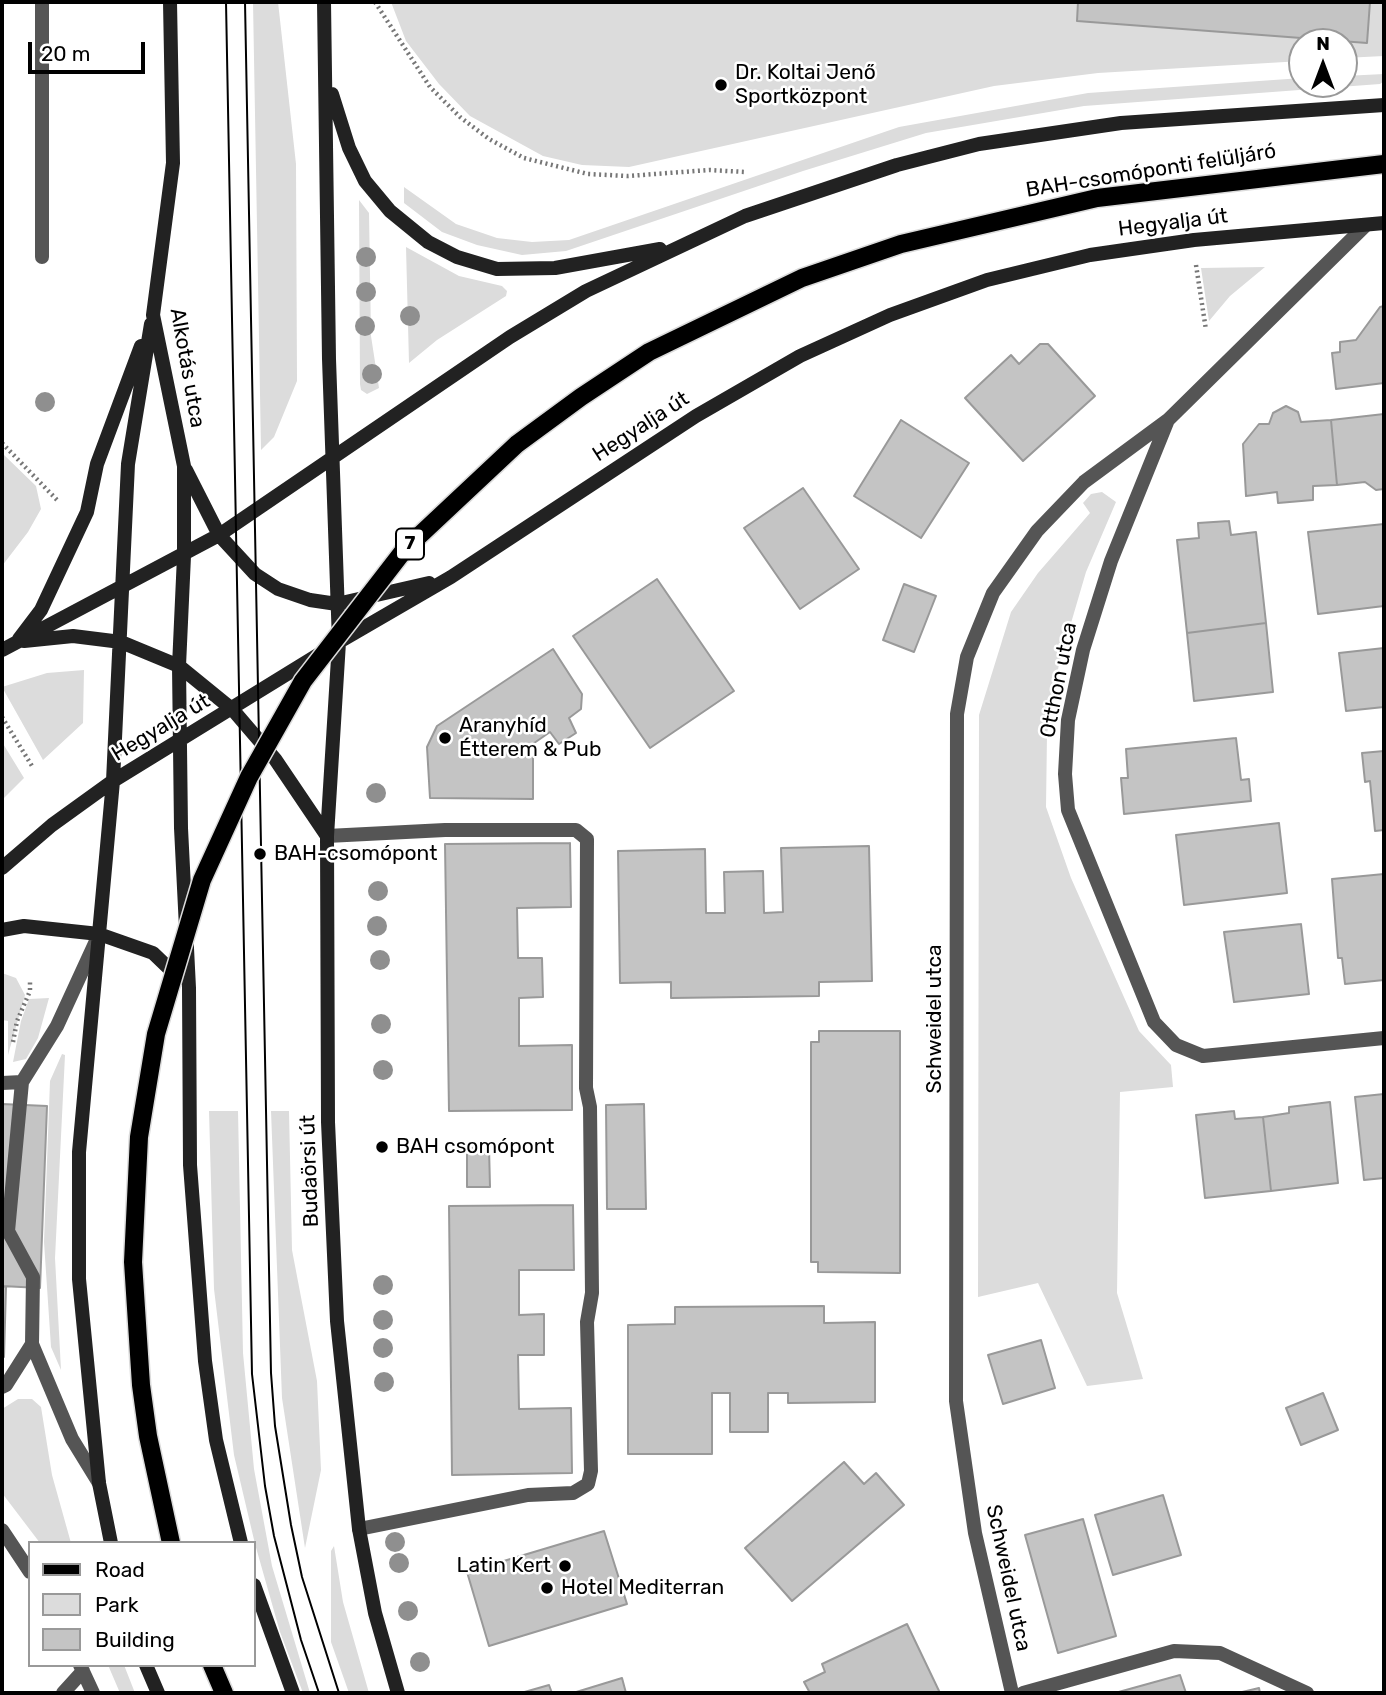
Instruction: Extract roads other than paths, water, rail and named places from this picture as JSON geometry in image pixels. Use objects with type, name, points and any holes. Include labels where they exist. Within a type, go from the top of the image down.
[{"type":"main road","name":"Alkotás utca","points":[[170,2],[173,163],[152,315],[184,466],[180,741]]},
{"type":"main road","points":[[324,2],[332,459],[339,642]]},
{"type":"main road","points":[[327,80],[349,148],[365,181],[390,211],[428,242],[457,257],[497,269],[555,268],[675,246]]},
{"type":"main road","points":[[2,650],[122,589],[219,535],[510,337],[586,290],[675,246],[745,216],[897,165],[979,144],[1121,123],[1384,105]]},
{"type":"main road","name":"BAH-csomóponti felüljáró","points":[[171,1541],[148,1436],[135,1324],[135,1184],[141,1124],[156,1034],[202,880],[249,777],[303,681],[405,550],[517,444],[581,397],[649,352],[802,278],[901,244],[1097,198],[1384,164]]},
{"type":"main road","name":"Hegyalja út","points":[[2,868],[52,825],[113,781],[233,710],[339,642],[451,577],[696,416],[800,356],[890,315],[987,279],[1090,255],[1194,240],[1384,223]]},
{"type":"main road","points":[[111,1541],[99,1483],[79,1267],[79,1152],[113,781],[128,464],[152,315]]},
{"type":"main road","points":[[17,642],[41,610],[82,523],[97,464],[152,315]]},
{"type":"main road","points":[[184,466],[219,535],[255,574],[278,589],[310,600],[337,604],[385,596],[451,577]]},
{"type":"main road","points":[[17,642],[73,636],[121,642],[179,666],[233,710],[275,759],[327,836]]},
{"type":"main road","name":"Budaörsi út","points":[[339,642],[327,836],[328,1122],[336,1308],[359,1529],[375,1613],[398,1693]]},
{"type":"main road","points":[[180,741],[190,988],[190,1165],[205,1361],[216,1440],[241,1541]]},
{"type":"main road","points":[[2,930],[24,926],[99,934],[152,953],[190,988]]},
{"type":"main road","points":[[256,1591],[293,1693]]},
{"type":"main road","points":[[147,1667],[158,1693]]},
{"type":"main road","points":[[213,1667],[224,1693]]},
{"type":"street","points":[[42,2],[42,257]]},
{"type":"street","name":"Otthon utca","points":[[1366,225],[1168,420],[1111,561],[1083,650],[1068,720],[1065,774],[1068,810],[1154,1022],[1175,1045],[1203,1056],[1384,1038]]},
{"type":"street","name":"Schweidel utca","points":[[1012,1693],[975,1533],[956,1401],[957,714],[967,656],[993,593],[1037,531],[1084,482],[1168,420]]},
{"type":"street","points":[[327,836],[445,830],[576,830],[587,839],[586,1088],[590,1107],[592,1293],[587,1322],[591,1471],[588,1484],[573,1493],[528,1496],[359,1529]]},
{"type":"street","points":[[99,934],[57,1026],[11,1083],[8,1231],[33,1278],[32,1344],[72,1439],[99,1483]]},
{"type":"street","points":[[2,1387],[6,1385],[32,1344]]},
{"type":"street","points":[[2,1530],[28,1569]]},
{"type":"street","points":[[1023,1693],[1174,1651],[1220,1653],[1307,1693]]},
{"type":"street","points":[[63,1693],[82,1668],[93,1693]]},
{"type":"tram line","points":[[226,2],[252,1374],[265,1486],[274,1536],[301,1640],[319,1693]]},
{"type":"tram line","points":[[245,2],[271,1373],[275,1426],[302,1577],[339,1693]]},
{"type":"place","name":"Dr. Koltai Jenő Sportközpont","points":[[721,85]]},
{"type":"place","name":"Aranyhíd Étterem & Pub","points":[[445,738]]},
{"type":"place","name":"BAH-csomópont","points":[[260,854]]},
{"type":"place","name":"BAH csomópont","points":[[382,1147]]},
{"type":"place","name":"Latin Kert","points":[[565,1566]]},
{"type":"place","name":"Hotel Mediterran","points":[[547,1588]]}]
